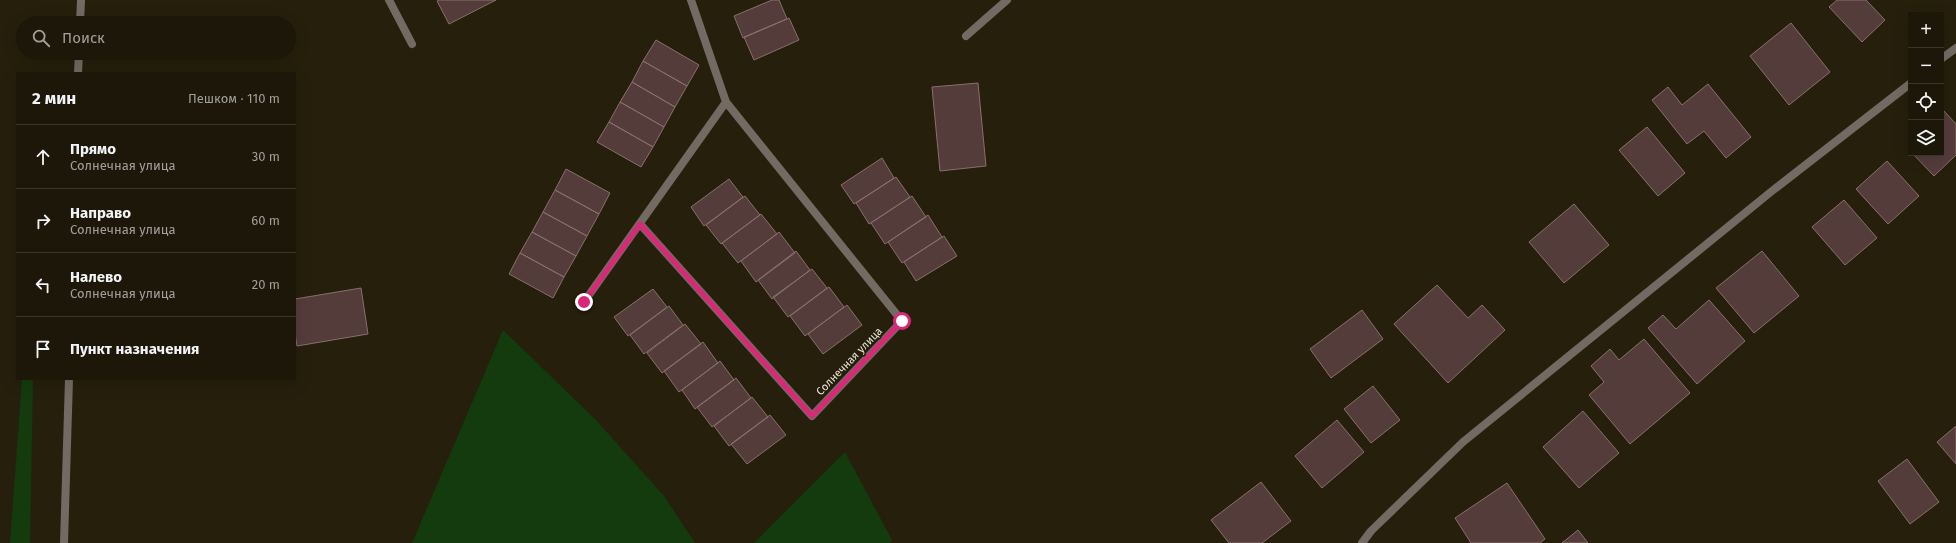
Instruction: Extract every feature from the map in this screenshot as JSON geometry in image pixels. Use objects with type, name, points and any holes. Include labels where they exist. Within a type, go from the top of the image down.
[{"type":"street","points":[[80,0],[80,16]]},
{"type":"street","points":[[389,0],[412,44]]},
{"type":"street","name":"Солнечная улица","points":[[640,224],[812,416],[902,321],[726,102],[691,0]]},
{"type":"street","points":[[966,36],[1007,0]]},
{"type":"street","points":[[1944,57],[1956,48]]},
{"type":"street","points":[[78,72],[79,60]]},
{"type":"street","points":[[1362,543],[1371,532],[1463,442],[1772,190],[1908,84]]},
{"type":"street","points":[[584,302],[726,102]]},
{"type":"street","points":[[64,543],[69,380]]},
{"type":"green space","points":[[503,330],[595,419],[664,496],[695,543],[412,543]]},
{"type":"green space","points":[[22,380],[33,380],[30,543],[10,543]]},
{"type":"green space","points":[[845,452],[892,540],[890,543],[754,543]]},
{"type":"building","points":[[496,0],[449,24],[437,1]]},
{"type":"building","points":[[772,0],[779,0],[787,19],[743,38],[734,16]]},
{"type":"building","points":[[1837,0],[1866,0],[1885,20],[1862,42],[1829,7]]},
{"type":"building","points":[[789,18],[799,40],[754,60],[744,37]]},
{"type":"building","points":[[1791,23],[1830,72],[1789,105],[1750,56]]},
{"type":"building","points":[[656,40],[699,65],[687,86],[643,61]]},
{"type":"building","points":[[643,61],[687,86],[675,107],[632,82]]},
{"type":"building","points":[[632,82],[675,107],[664,127],[620,102]]},
{"type":"building","points":[[978,83],[986,166],[940,171],[932,87]]},
{"type":"building","points":[[1708,84],[1751,137],[1726,158],[1704,131],[1687,144],[1652,100],[1668,87],[1682,105]]},
{"type":"building","points":[[620,102],[664,127],[653,147],[609,122]]},
{"type":"building","points":[[1944,111],[1956,124],[1956,155],[1934,176],[1915,156],[1944,156]]},
{"type":"building","points":[[609,122],[653,147],[641,167],[597,142]]},
{"type":"building","points":[[1647,127],[1685,173],[1658,196],[1619,150]]},
{"type":"building","points":[[882,158],[894,178],[854,204],[841,185]]},
{"type":"building","points":[[1887,161],[1919,196],[1888,224],[1856,189]]},
{"type":"building","points":[[566,169],[610,193],[599,214],[555,190]]},
{"type":"building","points":[[896,177],[910,197],[869,224],[856,203]]},
{"type":"building","points":[[729,179],[743,197],[704,226],[691,207]]},
{"type":"building","points":[[555,190],[599,214],[587,236],[543,212]]},
{"type":"building","points":[[745,196],[760,215],[721,244],[706,225]]},
{"type":"building","points":[[912,196],[926,217],[885,244],[871,223]]},
{"type":"building","points":[[1844,200],[1877,238],[1845,265],[1812,227]]},
{"type":"building","points":[[1574,204],[1609,245],[1564,283],[1529,242]]},
{"type":"building","points":[[543,212],[587,236],[576,256],[532,232]]},
{"type":"building","points":[[761,214],[777,234],[738,263],[722,243]]},
{"type":"building","points":[[928,215],[942,237],[902,263],[888,242]]},
{"type":"building","points":[[532,232],[576,256],[564,277],[520,253]]},
{"type":"building","points":[[779,232],[795,253],[756,282],[741,261]]},
{"type":"building","points":[[944,236],[957,256],[916,281],[904,262]]},
{"type":"building","points":[[796,251],[810,270],[772,299],[758,280]]},
{"type":"building","points":[[1762,251],[1799,296],[1754,333],[1716,288]]},
{"type":"building","points":[[520,253],[564,277],[553,298],[509,274]]},
{"type":"building","points":[[812,269],[827,288],[788,317],[773,297]]},
{"type":"building","points":[[1437,285],[1468,318],[1482,305],[1505,330],[1448,383],[1394,324]]},
{"type":"building","points":[[829,287],[844,307],[805,336],[790,316]]},
{"type":"building","points":[[361,288],[368,334],[297,346],[296,299]]},
{"type":"building","points":[[653,289],[667,307],[628,336],[614,317]]},
{"type":"building","points":[[1709,300],[1745,341],[1697,384],[1648,328],[1663,315],[1676,329]]},
{"type":"building","points":[[847,305],[862,325],[823,354],[808,334]]},
{"type":"building","points":[[669,306],[683,325],[644,354],[630,335]]},
{"type":"building","points":[[1362,310],[1383,339],[1331,378],[1310,349]]},
{"type":"building","points":[[685,324],[701,344],[662,373],[647,353]]},
{"type":"building","points":[[1644,339],[1690,393],[1630,444],[1589,395],[1604,382],[1591,366],[1610,349],[1619,360]]},
{"type":"building","points":[[703,342],[718,363],[679,392],[664,371]]},
{"type":"building","points":[[720,361],[734,380],[695,409],[682,390]]},
{"type":"building","points":[[736,378],[751,398],[712,427],[697,407]]},
{"type":"building","points":[[1373,386],[1400,420],[1371,443],[1344,409]]},
{"type":"building","points":[[752,397],[768,417],[729,446],[714,426]]},
{"type":"building","points":[[1583,411],[1619,453],[1579,488],[1543,447]]},
{"type":"building","points":[[770,415],[786,435],[747,464],[731,444]]},
{"type":"building","points":[[1337,420],[1364,452],[1322,488],[1295,456]]},
{"type":"building","points":[[1956,426],[1956,464],[1937,442]]},
{"type":"building","points":[[1907,459],[1939,502],[1910,524],[1878,481]]},
{"type":"building","points":[[1261,482],[1291,521],[1262,543],[1229,543],[1211,520]]},
{"type":"building","points":[[1507,483],[1545,539],[1540,543],[1471,543],[1455,518]]},
{"type":"building","points":[[1578,530],[1588,543],[1562,543]]},
{"type":"route","points":[[584,302],[640,224],[812,416],[902,321]]}]
